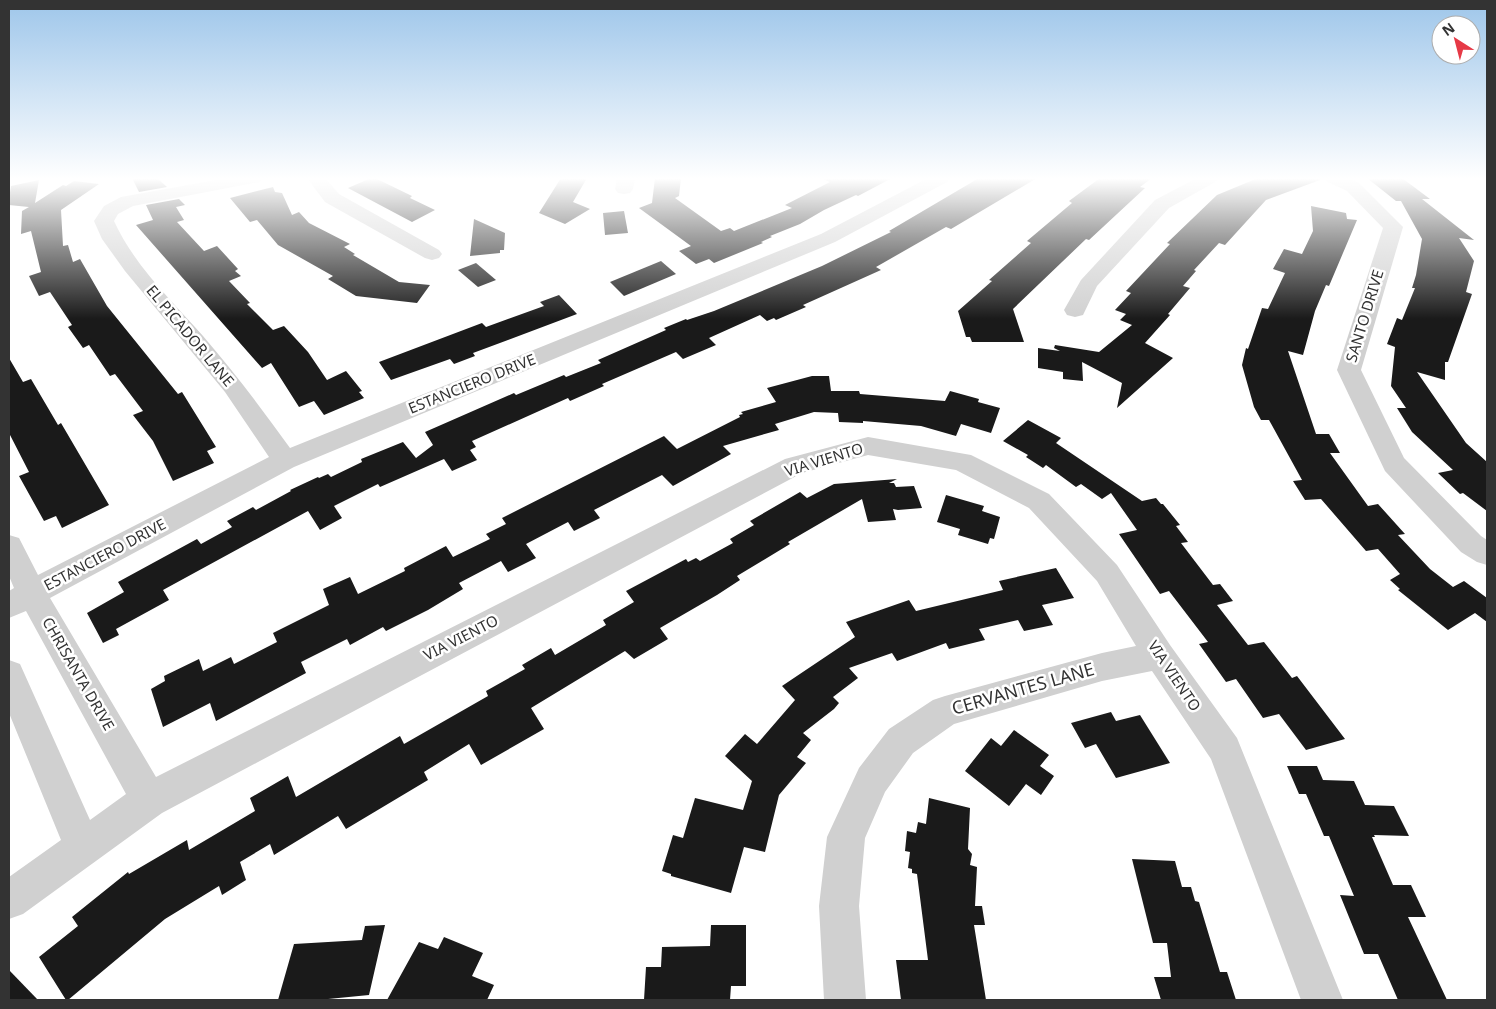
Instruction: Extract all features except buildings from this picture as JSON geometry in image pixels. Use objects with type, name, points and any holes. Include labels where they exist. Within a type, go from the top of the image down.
[{"type":"street","name":"EL PICADOR LANE","points":[[106,225],[112,239],[132,267],[233,386],[285,460]]},
{"type":"street","points":[[380,225],[432,254]]},
{"type":"street","name":"ESTANCIERO DRIVE","points":[[20,599],[285,460],[828,238],[853,225]]},
{"type":"street","points":[[1075,310],[1088,284],[1142,225]]},
{"type":"street","name":"SANTO DRIVE","points":[[1391,225],[1393,227],[1348,370],[1394,464],[1471,544],[1487,554]]},
{"type":"street","name":"VIA VIENTO","points":[[82,846],[149,800],[794,466],[868,446],[962,462],[1039,501],[1107,573],[1159,655],[1225,750],[1322,1000]]},
{"type":"street","name":"CHRISANTA DRIVE","points":[[9,546],[20,599],[149,800]]},
{"type":"street","name":"CERVANTES LANE","points":[[845,1000],[839,906],[846,837],[872,780],[901,741],[945,710],[1102,667],[1159,655]]},
{"type":"street","points":[[9,674],[82,846],[9,900]]}]
